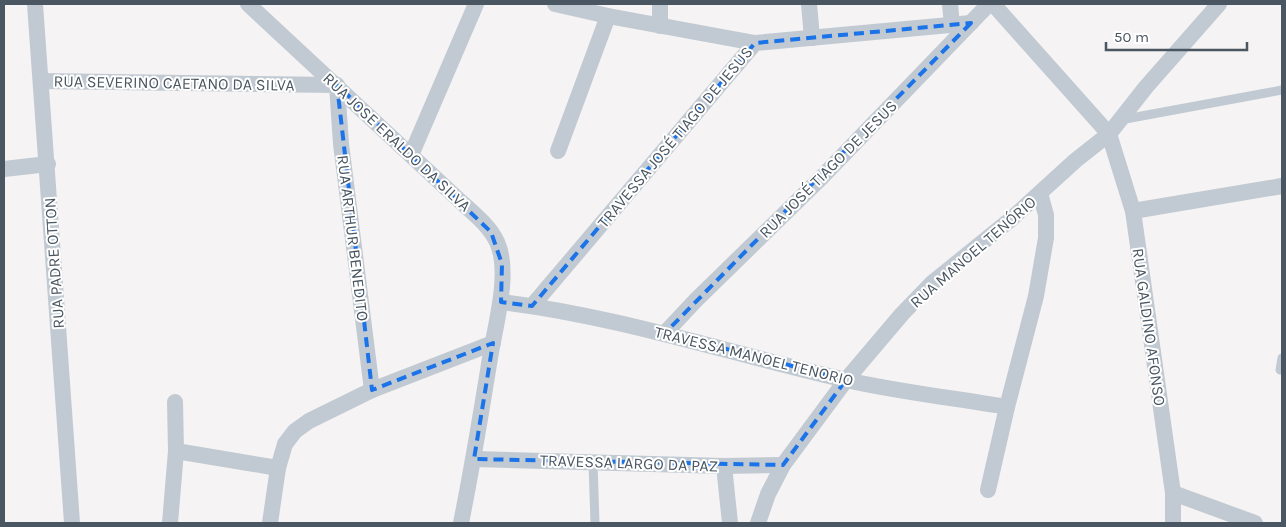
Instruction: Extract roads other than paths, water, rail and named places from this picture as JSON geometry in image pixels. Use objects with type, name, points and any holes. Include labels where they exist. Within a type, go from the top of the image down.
[{"type":"street","name":"RUA PADRE OTTON","points":[[35,4],[48,164],[72,523]]},
{"type":"street","name":"RUA JOSE ERALDO DA SILVA","points":[[248,4],[479,219],[497,243],[502,264],[501,302],[461,523]]},
{"type":"street","points":[[411,154],[476,4]]},
{"type":"street","points":[[555,4],[608,16],[755,43]]},
{"type":"street","points":[[660,4],[660,26]]},
{"type":"street","points":[[809,4],[812,38]]},
{"type":"street","points":[[950,4],[952,26]]},
{"type":"street","name":"RUA JOSÉ TIAGO DE JESUS","points":[[665,333],[696,300],[822,177],[989,4]]},
{"type":"street","points":[[993,4],[1109,134]]},
{"type":"street","name":"RUA MANOEL TENÓRIO","points":[[758,523],[768,494],[783,465],[846,380],[902,314],[932,283],[1109,134],[1146,87],[1218,4]]},
{"type":"street","points":[[558,151],[608,16]]},
{"type":"street","name":"TRAVESSA JOSÉ TIAGO DE JESUS","points":[[532,306],[755,43],[971,23]]},
{"type":"street","name":"RUA SEVERINO CAETANO DA SILVA","points":[[41,81],[337,85]]},
{"type":"street","name":"RUA ARTHUR BENEDITO","points":[[337,85],[341,144],[372,390]]},
{"type":"street","name":"RUA GALDINO AFONSO","points":[[1109,134],[1133,211],[1172,493],[1173,523]]},
{"type":"street","points":[[4,169],[48,164]]},
{"type":"street","points":[[1133,211],[1282,186]]},
{"type":"street","points":[[988,490],[1036,296],[1046,238],[1046,216],[1040,194]]},
{"type":"street","name":"TRAVESSA MANOEL TENORIO","points":[[501,302],[532,306],[665,333],[846,380],[1007,407]]},
{"type":"street","points":[[270,523],[278,468],[285,444],[296,431],[309,422],[372,390],[493,343]]},
{"type":"street","points":[[170,523],[176,451],[175,402]]},
{"type":"street","points":[[176,451],[278,468]]},
{"type":"street","name":"TRAVESSA LARGO DA PAZ","points":[[474,459],[724,466],[783,465]]},
{"type":"street","points":[[724,466],[730,523]]},
{"type":"street","points":[[1172,493],[1255,523]]},
{"type":"lane","points":[[1120,120],[1282,90]]},
{"type":"lane","points":[[1280,370],[1282,358]]},
{"type":"lane","points":[[593,463],[595,523]]}]
